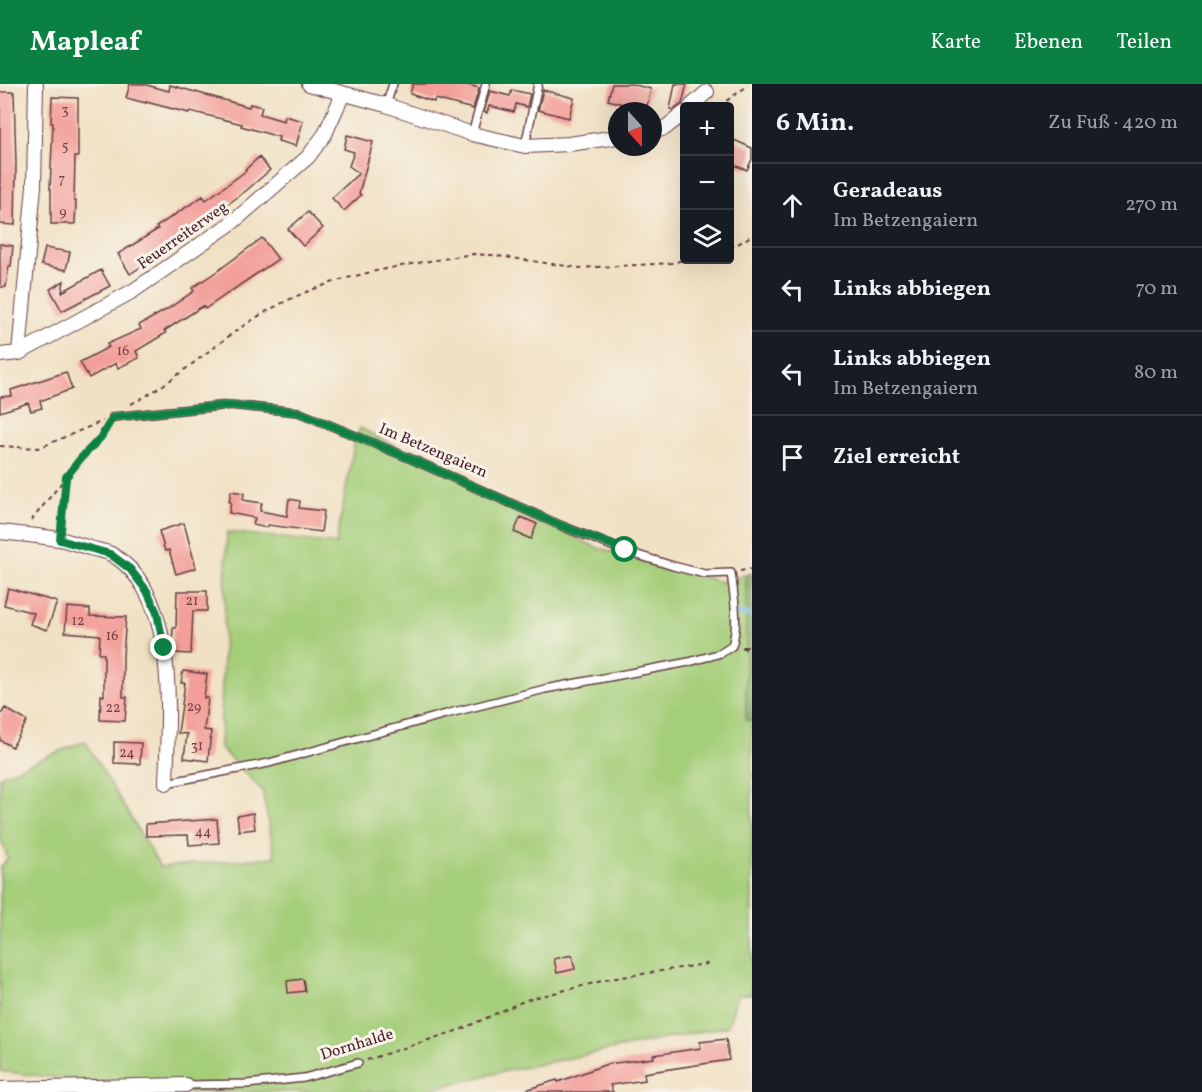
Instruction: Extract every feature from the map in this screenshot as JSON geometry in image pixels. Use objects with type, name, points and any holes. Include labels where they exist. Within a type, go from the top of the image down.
[{"type":"street","points":[[19,353],[33,186],[36,84]]},
{"type":"street","points":[[309,84],[386,105],[472,134],[525,146],[568,144],[608,138]]},
{"type":"street","points":[[696,102],[707,92]]},
{"type":"street","name":"Feuerreiterweg","points":[[0,355],[19,353],[133,291],[233,222],[308,157],[325,134],[343,94]]},
{"type":"street","points":[[662,129],[680,116]]},
{"type":"street","points":[[0,532],[60,540],[110,554],[130,569],[147,591],[157,613],[164,648],[168,703],[166,783]]},
{"type":"street","name":"Dornhalde","points":[[0,1089],[186,1085]]},
{"type":"lane","points":[[386,105],[393,84]]},
{"type":"lane","points":[[472,134],[486,84]]},
{"type":"lane","points":[[525,146],[538,84]]},
{"type":"lane","name":"Im Betzengaiern","points":[[113,417],[230,405],[298,412],[562,526],[625,550],[705,574],[731,573],[735,605],[734,638],[732,646],[721,653],[689,662],[545,689],[269,763],[166,783]]},
{"type":"lane","name":"Dornhalde","points":[[186,1085],[247,1084],[303,1078],[358,1063]]},
{"type":"path","points":[[725,102],[748,84]]},
{"type":"path","points":[[734,246],[752,235]]},
{"type":"path","points":[[0,446],[39,448],[113,417],[202,358],[231,334],[270,309],[306,292],[363,273],[473,254],[580,268],[680,261]]},
{"type":"path","points":[[20,534],[81,458],[101,437],[113,417]]},
{"type":"path","points":[[60,540],[66,477]]},
{"type":"path","points":[[752,647],[742,647],[752,654]]},
{"type":"path","name":"Dornhalde","points":[[358,1063],[462,1029],[526,1000],[610,979],[712,963]]},
{"type":"green space","points":[[360,428],[595,547],[721,582],[746,575],[746,720],[752,719],[752,994],[737,995],[728,1026],[501,1072],[419,1092],[176,1092],[0,1071],[0,868],[8,858],[0,838],[0,776],[85,741],[160,867],[275,857],[262,790],[220,748],[227,532],[336,544],[355,440]]},
{"type":"green space","points":[[752,573],[752,719],[746,721],[746,575]]},
{"type":"building","points":[[130,84],[143,84],[169,91],[170,85],[249,107],[250,104],[262,107],[260,114],[284,121],[285,116],[303,121],[296,146],[278,141],[279,137],[241,126],[242,124],[126,98]]},
{"type":"building","points":[[413,84],[465,84],[479,88],[473,109],[435,99],[434,102],[410,94]]},
{"type":"building","points":[[612,84],[631,84],[651,89],[648,102],[608,100]]},
{"type":"building","points":[[675,84],[687,84],[682,102],[673,110],[670,109]]},
{"type":"building","points":[[512,90],[530,94],[527,107],[516,104],[514,112],[489,106],[487,113],[484,112],[490,91],[510,96]]},
{"type":"building","points":[[543,90],[574,98],[569,118],[538,110]]},
{"type":"building","points":[[0,92],[14,92],[15,225],[0,224]]},
{"type":"building","points":[[52,97],[78,98],[75,224],[51,224]]},
{"type":"building","points":[[347,135],[373,142],[359,193],[361,195],[344,211],[332,198],[359,173],[349,166],[354,152],[344,149]]},
{"type":"building","points":[[734,140],[752,148],[752,159],[747,170],[734,165]]},
{"type":"building","points":[[259,157],[270,170],[190,234],[130,274],[118,254],[158,229],[156,227],[203,196],[206,200],[246,171]]},
{"type":"building","points":[[308,212],[323,228],[303,246],[288,229]]},
{"type":"building","points":[[262,238],[278,259],[205,309],[203,306],[164,331],[166,333],[136,351],[139,358],[118,368],[116,363],[89,378],[80,362],[109,347],[107,344],[141,329],[139,325],[194,291],[192,288]]},
{"type":"building","points":[[0,244],[13,246],[6,287],[0,287]]},
{"type":"building","points":[[45,248],[70,252],[66,270],[41,265]]},
{"type":"building","points":[[101,270],[110,286],[62,311],[50,289],[64,281],[62,292]]},
{"type":"building","points":[[66,372],[72,389],[40,401],[42,408],[31,411],[28,403],[0,412],[0,397],[12,396],[11,390]]},
{"type":"building","points":[[231,491],[244,493],[243,500],[262,503],[260,511],[287,516],[289,499],[300,501],[299,508],[324,511],[321,532],[253,525],[255,518],[229,513]]},
{"type":"building","points":[[521,517],[537,524],[531,539],[514,532]]},
{"type":"building","points":[[184,523],[196,568],[176,574],[169,550],[165,551],[159,531]]},
{"type":"building","points":[[8,588],[57,602],[47,630],[30,624],[34,613],[4,605]]},
{"type":"building","points":[[177,591],[207,591],[207,611],[193,611],[191,654],[173,653]]},
{"type":"building","points":[[67,607],[90,609],[90,616],[126,617],[123,655],[123,697],[127,697],[125,721],[100,720],[101,695],[104,696],[104,654],[99,654],[100,635],[65,632]]},
{"type":"building","points":[[183,671],[207,674],[204,698],[208,698],[204,730],[211,731],[208,761],[184,758],[187,734],[178,733],[185,683],[181,683]]},
{"type":"building","points":[[5,708],[27,721],[12,747],[0,740],[0,716]]},
{"type":"building","points":[[114,742],[141,743],[140,764],[114,763]]},
{"type":"building","points":[[253,813],[255,829],[239,831],[237,816]]},
{"type":"building","points":[[217,819],[219,843],[189,845],[188,835],[146,836],[146,824]]},
{"type":"building","points":[[572,955],[575,969],[557,973],[554,959]]},
{"type":"building","points":[[303,979],[305,991],[288,993],[287,981]]},
{"type":"building","points":[[726,1039],[729,1060],[644,1073],[645,1080],[610,1085],[613,1092],[527,1092],[526,1090],[557,1080],[558,1082],[607,1064],[654,1058],[653,1055],[701,1048],[700,1042]]},
{"type":"waterway","points":[[727,613],[752,615]]},
{"type":"route","points":[[164,648],[157,613],[147,591],[130,569],[110,554],[60,540],[66,477],[101,437],[113,417],[230,405],[298,412],[562,526],[625,550]]}]
